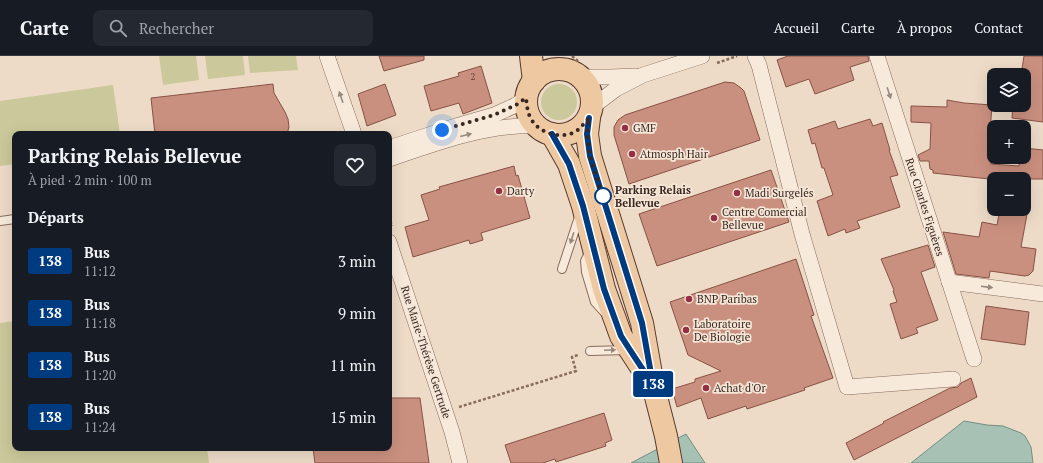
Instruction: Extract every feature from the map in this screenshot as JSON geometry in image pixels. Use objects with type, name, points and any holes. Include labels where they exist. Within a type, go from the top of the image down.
[{"type":"main road","points":[[531,56],[530,89],[527,108],[530,118],[544,130],[569,164],[583,206],[604,289],[617,326],[621,336],[653,385]]},
{"type":"main road","points":[[530,89],[542,74],[551,70],[570,68],[588,86],[592,96],[587,134],[590,156],[642,323],[653,385],[671,463]]},
{"type":"main road","points":[[544,130],[563,135],[573,132],[582,126],[590,112]]},
{"type":"street","points":[[327,56],[353,131]]},
{"type":"street","points":[[590,112],[616,89],[642,75],[702,56]]},
{"type":"street","points":[[755,56],[759,65],[802,234],[847,387],[953,379]]},
{"type":"street","name":"Rue Charles Figuères","points":[[877,56],[974,359]]},
{"type":"street","points":[[570,68],[611,77],[642,75]]},
{"type":"street","points":[[392,147],[494,115],[516,105],[530,89]]},
{"type":"street","points":[[392,158],[459,137],[498,127],[524,125],[544,130]]},
{"type":"street","name":"Rue Marie-Thérèse Gertrude","points":[[392,254],[452,432],[460,463]]},
{"type":"street","points":[[949,282],[1043,294]]},
{"type":"lane","points":[[562,269],[583,206]]},
{"type":"lane","points":[[0,221],[12,219]]},
{"type":"lane","points":[[590,351],[630,350]]},
{"type":"path","points":[[716,63],[737,56]]},
{"type":"path","points":[[453,409],[576,370],[572,357],[590,351]]},
{"type":"shaded area","points":[[159,56],[196,56],[199,80],[163,85]]},
{"type":"shaded area","points":[[205,56],[243,56],[245,75],[208,79]]},
{"type":"shaded area","points":[[248,56],[296,56],[298,70],[250,73]]},
{"type":"shaded area","points":[[563,84],[572,89],[576,95],[576,109],[572,115],[563,120],[555,120],[546,115],[542,109],[541,98],[546,89],[552,85]]},
{"type":"shaded area","points":[[113,85],[120,131],[12,131],[12,164],[0,166],[0,101]]},
{"type":"shaded area","points":[[12,321],[12,451],[207,451],[209,463],[0,463],[0,323]]},
{"type":"shaded area","points":[[964,421],[1003,426],[1021,433],[1025,436],[1031,447],[1033,463],[911,463]]},
{"type":"shaded area","points":[[686,434],[705,463],[631,463]]},
{"type":"building","points":[[379,56],[424,56],[424,60],[384,71]]},
{"type":"building","points":[[788,56],[868,56],[869,61],[850,67],[854,80],[815,94],[809,79],[786,87],[777,60]]},
{"type":"building","points":[[1024,56],[1043,56],[1043,122],[1012,118],[1012,112],[1031,112],[1031,68],[1022,68]]},
{"type":"building","points":[[481,66],[492,103],[463,114],[459,103],[431,111],[424,86],[459,76],[458,73]]},
{"type":"building","points":[[725,82],[734,83],[744,91],[760,140],[629,184],[614,135],[614,127],[618,120],[625,115]]},
{"type":"building","points":[[273,84],[274,93],[285,112],[289,127],[288,131],[155,131],[151,98]]},
{"type":"building","points":[[385,84],[396,115],[367,126],[358,94]]},
{"type":"building","points":[[947,100],[987,105],[987,112],[991,112],[991,120],[987,120],[987,164],[1019,166],[1019,164],[1031,164],[1031,149],[1043,150],[1043,179],[1031,179],[1031,172],[987,172],[987,179],[933,173],[933,170],[930,169],[929,161],[920,161],[918,155],[930,149],[931,123],[911,122],[911,106],[947,107]]},
{"type":"building","points":[[870,119],[873,126],[882,123],[889,150],[898,175],[890,177],[900,207],[857,221],[860,228],[846,233],[845,229],[828,236],[817,201],[833,195],[824,168],[822,168],[815,143],[812,144],[808,130],[835,121],[838,129]]},
{"type":"building","points":[[514,166],[530,218],[481,233],[483,240],[470,244],[469,240],[413,257],[405,227],[429,220],[421,195],[440,189],[439,187]]},
{"type":"building","name":"Centre Comercial Bellevue","points":[[771,170],[789,222],[657,266],[639,214]]},
{"type":"building","points":[[999,216],[1027,216],[1021,247],[1036,249],[1033,271],[1029,275],[1025,276],[990,271],[989,278],[956,274],[943,232],[979,237],[982,222],[997,225]]},
{"type":"building","points":[[928,245],[935,267],[921,272],[938,320],[916,328],[918,333],[901,339],[890,304],[897,302],[893,291],[894,290],[881,259]]},
{"type":"building","points":[[796,259],[814,315],[811,316],[833,378],[804,388],[805,390],[747,409],[746,406],[708,419],[701,398],[677,407],[672,389],[695,382],[695,379],[721,371],[688,355],[670,302]]},
{"type":"building","points":[[986,306],[1029,312],[1025,345],[981,339]]},
{"type":"building","points":[[971,378],[977,397],[854,460],[846,443],[884,423],[883,422],[950,388],[958,387],[961,383]]},
{"type":"building","points":[[392,398],[420,398],[429,463],[315,463],[313,451],[392,451]]},
{"type":"building","points":[[604,413],[612,440],[605,443],[606,446],[556,462],[555,459],[543,463],[511,463],[505,445]]},
{"type":"bus line","name":"138","points":[[552,134],[569,164],[583,206],[604,289],[621,336],[653,385],[642,323],[590,156],[587,134],[589,118]]},
{"type":"place","name":"GMF","points":[[625,128]]},
{"type":"place","name":"Atmosph Hair","points":[[632,154]]},
{"type":"place","name":"Darty","points":[[499,191]]},
{"type":"place","name":"Madi Surgelés","points":[[737,193]]},
{"type":"place","name":"Parking Relais Bellevue","points":[[603,196]]},
{"type":"place","name":"Centre Comercial Bellevue","points":[[714,218]]},
{"type":"place","name":"BNP Paribas","points":[[689,299]]},
{"type":"place","name":"Laboratoire De Biologie","points":[[686,330]]},
{"type":"place","name":"Achat d'Or","points":[[706,388]]},
{"type":"route","points":[[442,130],[494,115],[516,105],[526,98],[530,118],[541,130],[552,134],[563,135],[573,132],[582,126],[589,118],[587,134],[590,156],[603,198],[603,196]]}]
